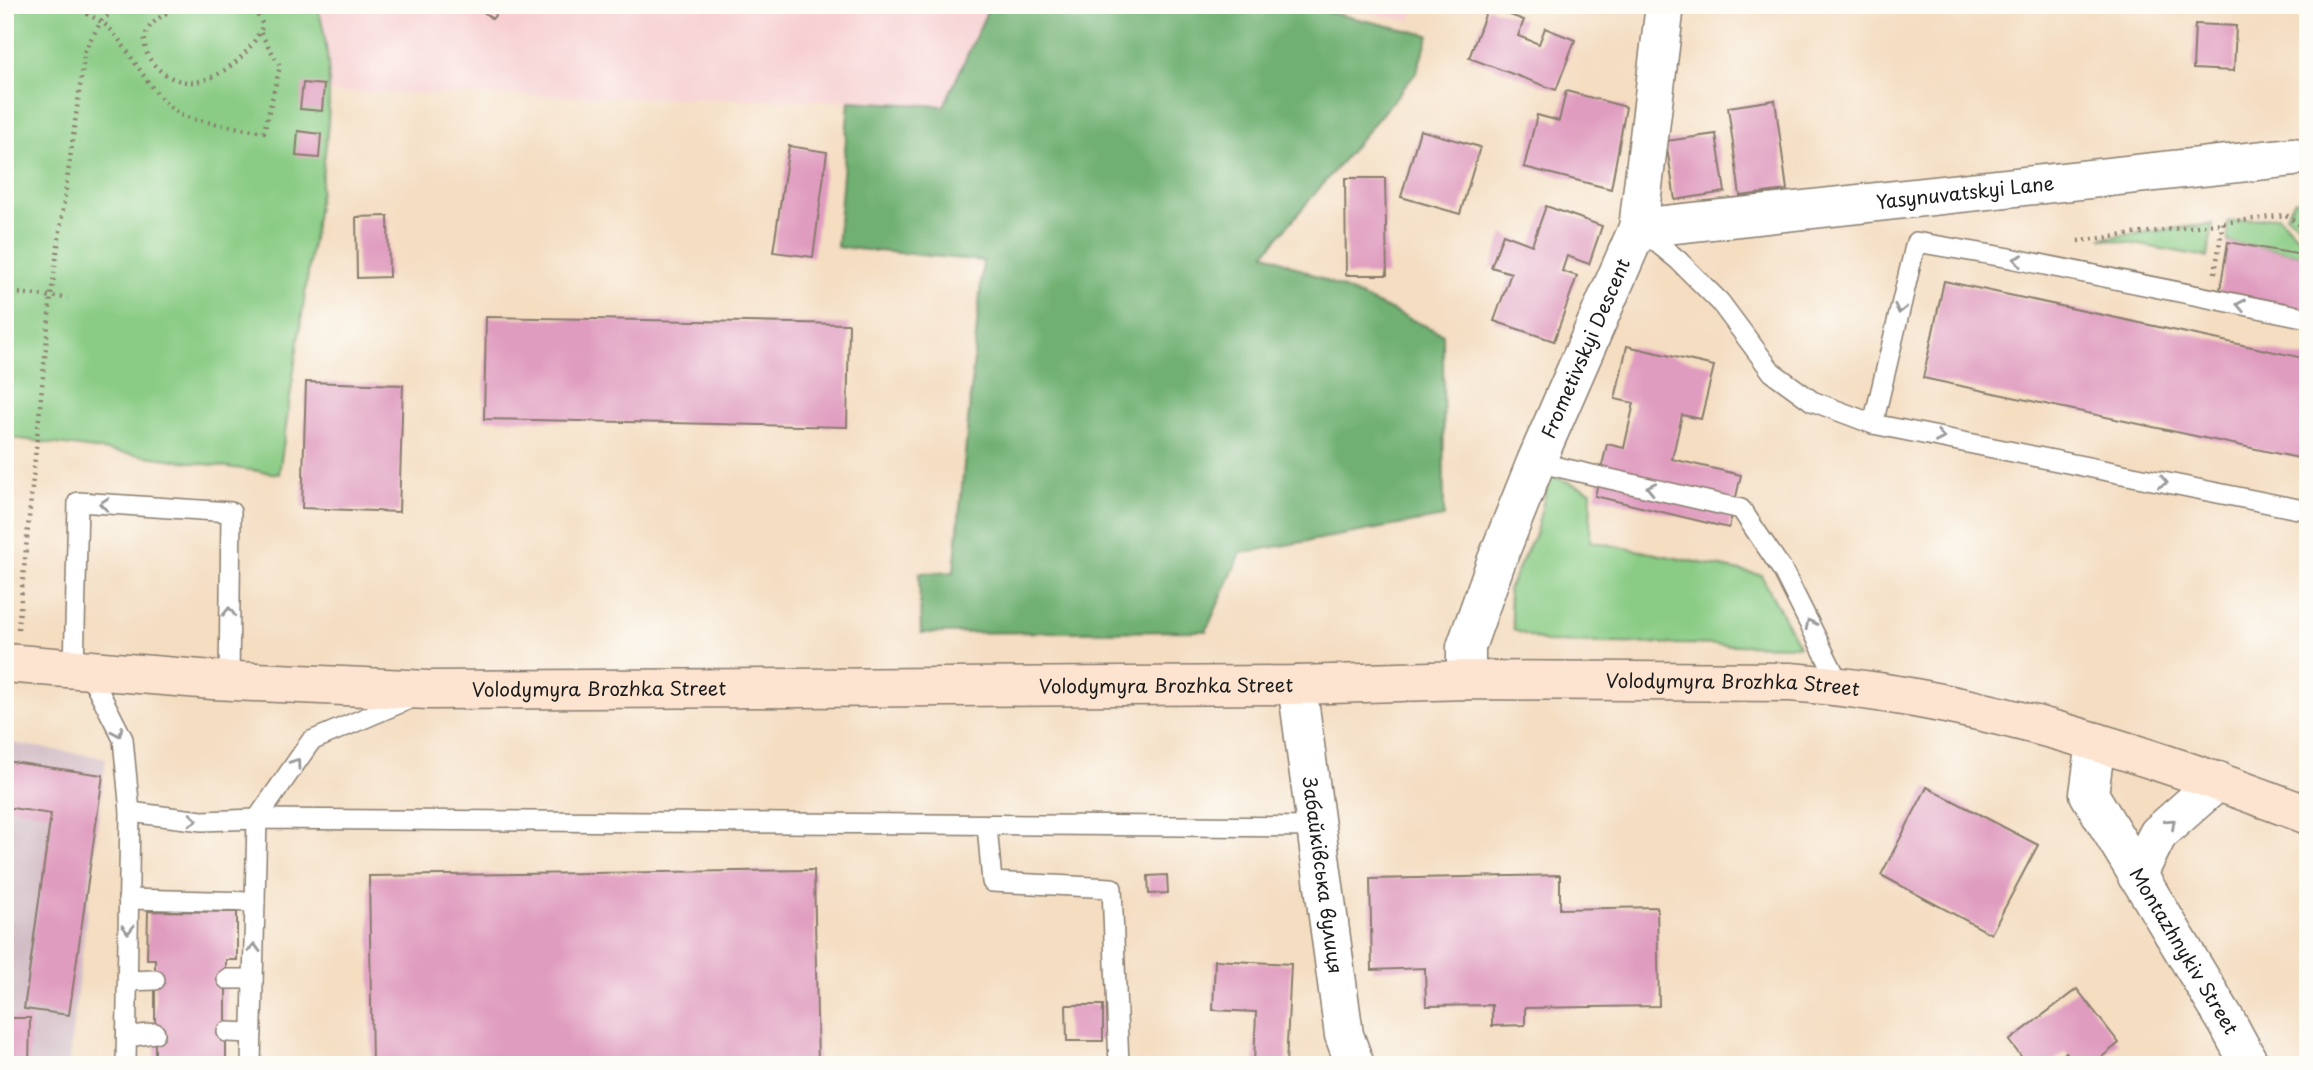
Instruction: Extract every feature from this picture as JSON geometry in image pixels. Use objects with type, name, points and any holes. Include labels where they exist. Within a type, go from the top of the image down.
[{"type":"main road","name":"Volodymyra Brozhka Street","points":[[12,646],[81,670],[229,681],[429,690],[1297,685],[1465,680],[1790,682],[1840,685],[2000,716],[2096,742],[2218,781],[2308,815]]},
{"type":"street","name":"Frometivskyi Descent","points":[[1465,680],[1466,647],[1474,621],[1536,462],[1639,228],[1665,5]]},
{"type":"street","name":"Yasynuvatskyi Lane","points":[[1639,228],[2293,157]]},
{"type":"street","name":"Забайківська вулиця","points":[[1297,685],[1344,1035],[1355,1065]]},
{"type":"street","points":[[2096,742],[2089,794],[2137,876]]},
{"type":"street","name":"Montazhnykiv Street","points":[[2218,781],[2158,834],[2137,876],[2228,1024],[2250,1065]]},
{"type":"lane","points":[[1639,228],[1678,260],[1720,302],[1772,372],[1812,401],[1873,424],[2308,512]]},
{"type":"lane","points":[[1873,424],[1916,242],[2010,258],[2308,318]]},
{"type":"lane","points":[[1536,462],[1741,509],[1783,571],[1840,685]]},
{"type":"lane","points":[[126,1065],[130,812],[123,740],[81,670],[78,502],[231,512],[229,681]]},
{"type":"lane","points":[[251,1065],[257,819],[311,741],[429,690]]},
{"type":"lane","points":[[130,812],[202,821],[257,819],[1315,827]]},
{"type":"lane","points":[[987,825],[992,882],[1112,888],[1119,1065]]},
{"type":"lane","points":[[128,899],[255,902]]},
{"type":"lane","points":[[227,979],[253,979]]},
{"type":"lane","points":[[128,981],[155,980]]},
{"type":"lane","points":[[127,1037],[155,1032]]},
{"type":"lane","points":[[227,1032],[251,1033]]},
{"type":"path","points":[[76,5],[80,10],[102,20],[161,97],[181,115],[264,132],[280,66],[260,32]]},
{"type":"path","points":[[12,646],[51,296],[85,50],[102,20],[122,5]]},
{"type":"path","points":[[178,5],[153,23],[145,34],[144,48],[152,62],[163,73],[191,82],[212,76],[244,56],[263,25],[251,5]]},
{"type":"path","points":[[140,69],[152,62]]},
{"type":"path","points":[[2074,242],[2286,215],[2308,231]]},
{"type":"path","points":[[2210,299],[2223,222]]},
{"type":"path","points":[[5,292],[68,298]]},
{"type":"shaded area","points":[[5,5],[990,5],[944,106],[849,101],[330,92],[323,162],[279,474],[5,437]]},
{"type":"shaded area","points":[[1331,5],[1415,5],[1410,21]]},
{"type":"shaded area","points":[[5,742],[106,758],[68,1065],[5,1065]]},
{"type":"green space","points":[[5,5],[317,5],[328,66],[328,128],[279,474],[5,437]]},
{"type":"green space","points":[[990,5],[1297,5],[1429,35],[1416,73],[1265,253],[1443,334],[1444,517],[1241,553],[1206,631],[921,633],[919,573],[954,572],[983,261],[837,247],[849,101],[944,106]]},
{"type":"green space","points":[[2295,200],[2308,205],[2308,231],[2286,215]]},
{"type":"green space","points":[[2278,216],[2308,248],[2308,256],[2228,242],[2228,222]]},
{"type":"green space","points":[[2213,224],[2208,257],[2101,238]]},
{"type":"green space","points":[[1550,475],[1591,491],[1590,541],[1761,575],[1799,646],[1545,642],[1514,630],[1508,590],[1536,532]]},
{"type":"building","points":[[476,5],[504,5],[492,19]]},
{"type":"building","points":[[1488,7],[1524,20],[1518,36],[1539,44],[1545,28],[1575,40],[1556,90],[1469,58]]},
{"type":"building","points":[[2195,24],[2236,26],[2234,71],[2193,69]]},
{"type":"building","points":[[303,83],[324,85],[322,111],[300,109]]},
{"type":"building","points":[[1566,91],[1626,107],[1611,189],[1524,167],[1537,115],[1559,121]]},
{"type":"building","points":[[1775,100],[1787,190],[1740,196],[1728,107]]},
{"type":"building","points":[[1420,130],[1480,147],[1460,214],[1401,197]]},
{"type":"building","points":[[298,131],[321,134],[319,158],[296,156]]},
{"type":"building","points":[[1716,134],[1725,192],[1675,200],[1666,141]]},
{"type":"building","points":[[789,146],[827,152],[813,257],[773,252]]},
{"type":"building","points":[[1345,178],[1385,178],[1387,275],[1346,275]]},
{"type":"building","points":[[1546,206],[1602,226],[1589,264],[1567,256],[1562,271],[1577,276],[1554,341],[1494,321],[1511,273],[1491,267],[1503,234],[1532,245]]},
{"type":"building","points":[[388,216],[389,277],[357,278],[356,217]]},
{"type":"building","points":[[2228,242],[2308,256],[2307,312],[2219,296]]},
{"type":"building","points":[[1944,281],[2308,359],[2308,460],[1923,378]]},
{"type":"building","points":[[486,317],[849,324],[847,427],[484,419]]},
{"type":"building","points":[[1627,346],[1714,366],[1701,419],[1682,415],[1672,459],[1741,475],[1729,528],[1595,496],[1607,444],[1624,448],[1634,403],[1615,399]]},
{"type":"building","points":[[306,382],[403,385],[399,512],[302,508]]},
{"type":"building","points":[[5,761],[103,775],[69,1015],[24,1009],[51,814],[5,807]]},
{"type":"building","points":[[1927,787],[2038,845],[1991,934],[1881,875]]},
{"type":"building","points":[[814,870],[818,1065],[372,1065],[369,876]]},
{"type":"building","points":[[1167,875],[1168,893],[1149,894],[1148,876]]},
{"type":"building","points":[[1560,875],[1560,909],[1657,907],[1659,1006],[1525,1008],[1525,1025],[1492,1026],[1492,1005],[1426,1006],[1425,968],[1372,970],[1370,879]]},
{"type":"building","points":[[148,911],[237,912],[237,960],[226,960],[226,1065],[155,1065],[155,959],[147,959]]},
{"type":"building","points":[[1215,960],[1291,964],[1286,1065],[1254,1065],[1256,1012],[1213,1010]]},
{"type":"building","points":[[2077,989],[2119,1043],[2092,1065],[2075,1065],[2066,1052],[2049,1065],[2028,1065],[2009,1041]]},
{"type":"building","points":[[1066,1005],[1103,1005],[1103,1041],[1067,1041]]},
{"type":"building","points":[[5,1018],[30,1018],[29,1065],[5,1065]]}]
